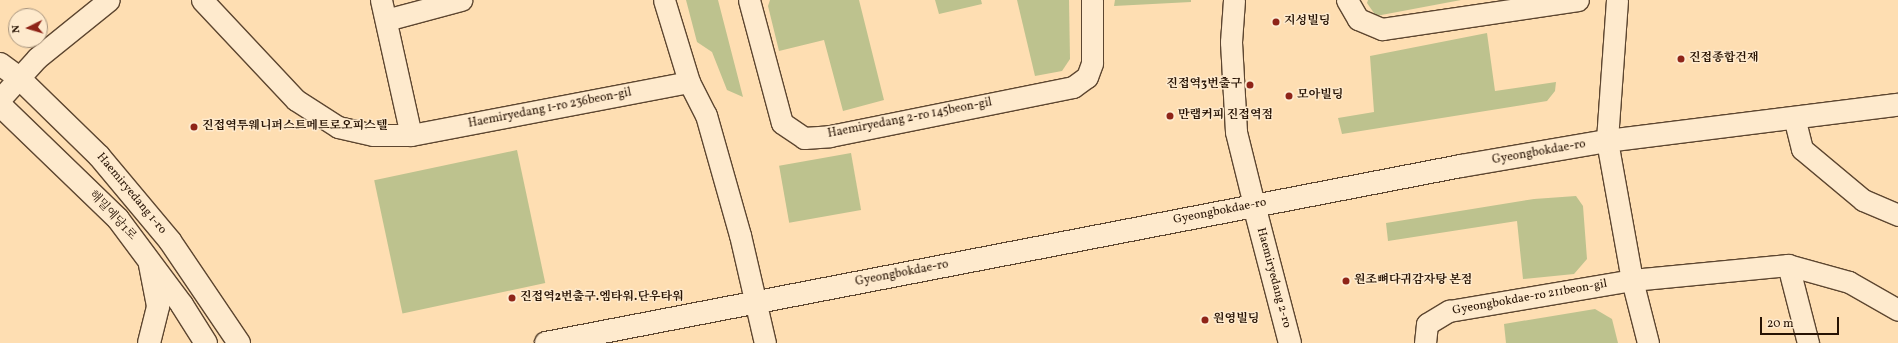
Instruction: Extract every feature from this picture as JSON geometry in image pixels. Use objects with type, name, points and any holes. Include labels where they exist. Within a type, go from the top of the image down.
[{"type":"street","points":[[0,99],[37,58],[109,0]]},
{"type":"street","name":"Haemiryedang 1-ro 236beon-gil","points":[[202,0],[296,100],[338,127],[373,134],[410,135],[689,82]]},
{"type":"street","points":[[381,0],[410,135]]},
{"type":"street","points":[[386,20],[461,0]]},
{"type":"street","points":[[664,0],[689,82],[706,116],[756,302],[765,343]]},
{"type":"street","name":"Haemiryedang 2-ro 145beon-gil","points":[[749,0],[782,123],[804,138],[830,136],[1073,87],[1087,77],[1092,62],[1092,0]]},
{"type":"street","name":"Haemiryedang 2-ro","points":[[1234,0],[1231,42],[1236,125],[1254,205],[1290,343]]},
{"type":"street","points":[[1347,0],[1358,19],[1382,29],[1503,6],[1578,0]]},
{"type":"street","points":[[1616,0],[1607,141],[1632,280],[1648,343]]},
{"type":"street","name":"Haemiryedang 1-ro","points":[[0,64],[19,78],[99,156],[170,241],[239,343]]},
{"type":"street","name":"해밀예당1로","points":[[0,105],[118,219],[148,258],[206,343]]},
{"type":"street","name":"Gyeongbokdae-ro","points":[[546,343],[1254,205],[1607,141],[1898,105]]},
{"type":"street","points":[[1794,117],[1802,149],[1864,200],[1898,215]]},
{"type":"street","points":[[148,258],[158,306],[149,343]]},
{"type":"street","points":[[1788,265],[1808,343]]},
{"type":"street","name":"Gyeongbokdae-ro 211beon-gil","points":[[1425,343],[1427,324],[1449,311],[1632,280],[1788,265],[1850,282],[1898,310]]},
{"type":"green space","points":[[686,0],[718,0],[743,97],[727,90],[712,52],[697,42]]},
{"type":"green space","points":[[770,0],[859,0],[884,100],[843,111],[824,40],[779,51],[768,6]]},
{"type":"green space","points":[[935,0],[981,0],[982,4],[939,14]]},
{"type":"green space","points":[[1017,0],[1069,0],[1070,59],[1062,71],[1035,76]]},
{"type":"green space","points":[[1115,0],[1191,0],[1191,2],[1114,6]]},
{"type":"green space","points":[[1368,0],[1461,0],[1376,16],[1367,3]]},
{"type":"green space","points":[[1487,33],[1495,91],[1556,82],[1555,91],[1547,101],[1342,134],[1338,118],[1374,112],[1370,56]]},
{"type":"green space","points":[[517,150],[545,283],[402,313],[374,180]]},
{"type":"green space","points":[[851,153],[861,210],[789,223],[779,166]]},
{"type":"green space","points":[[1576,196],[1583,206],[1587,259],[1574,274],[1523,279],[1517,221],[1388,241],[1386,223],[1534,199]]},
{"type":"green space","points":[[1595,309],[1612,319],[1618,343],[1506,343],[1504,324]]},
{"type":"place","name":"지성빌딩","points":[[1276,22]]},
{"type":"place","name":"진접종합건재","points":[[1681,59]]},
{"type":"place","name":"진접역3번출구","points":[[1250,85]]},
{"type":"place","name":"모아빌딩","points":[[1289,96]]},
{"type":"place","name":"만랩커피 진접역점","points":[[1170,116]]},
{"type":"place","name":"진접역투웨니퍼스트메트로오피스텔","points":[[194,127]]},
{"type":"place","name":"원조뼈다귀감자탕 본점","points":[[1346,281]]},
{"type":"place","name":"진접역2번출구.엠타워.단우타워","points":[[512,298]]},
{"type":"place","name":"원영빌딩","points":[[1205,320]]}]
